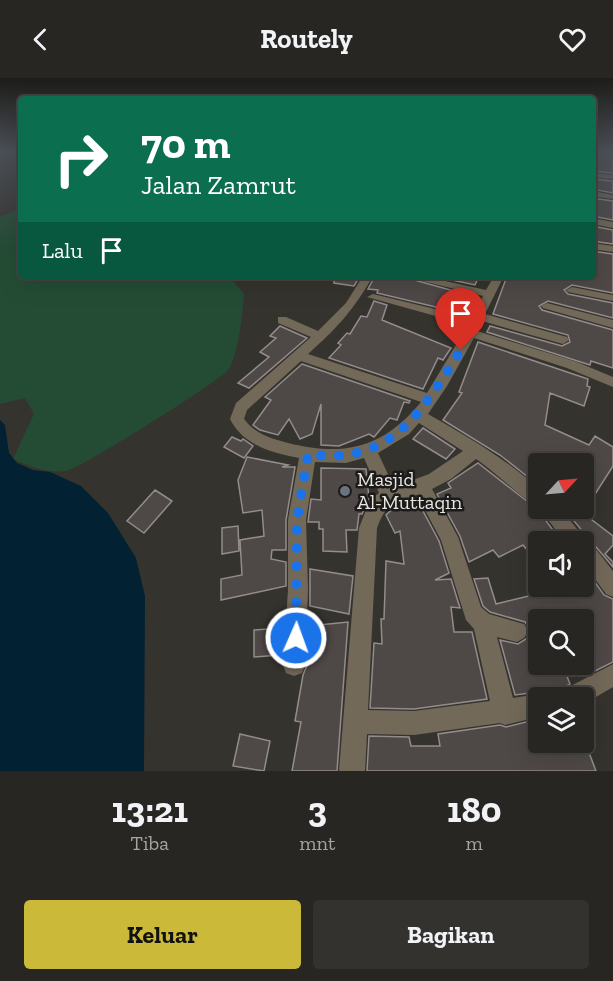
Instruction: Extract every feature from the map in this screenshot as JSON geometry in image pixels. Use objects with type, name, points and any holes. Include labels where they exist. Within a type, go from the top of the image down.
[{"type":"street","points":[[596,194],[613,197]]},
{"type":"street","points":[[596,222],[613,225]]},
{"type":"street","points":[[596,247],[613,249]]},
{"type":"street","points":[[366,279],[351,305],[321,337],[241,407],[237,419],[240,426],[259,440],[308,454],[339,457],[369,450],[400,432],[418,415],[475,324],[497,279]]},
{"type":"street","points":[[421,279],[489,294]]},
{"type":"street","points":[[572,290],[613,298]]},
{"type":"street","points":[[374,297],[436,311],[475,324],[613,382]]},
{"type":"street","points":[[547,306],[613,324]]},
{"type":"street","points":[[282,320],[321,337]]},
{"type":"street","points":[[475,324],[563,340]]},
{"type":"street","points":[[301,356],[429,399]]},
{"type":"street","points":[[418,415],[475,450],[513,476],[528,490]]},
{"type":"street","points":[[369,450],[388,496]]},
{"type":"street","points":[[352,771],[368,528],[376,506],[388,496],[422,488],[451,472],[475,450]]},
{"type":"street","points":[[294,665],[298,590],[297,520],[308,454]]},
{"type":"street","points":[[422,488],[449,537],[470,607],[483,623],[505,713]]},
{"type":"street","points":[[557,519],[568,531]]},
{"type":"street","points":[[594,562],[613,587]]},
{"type":"street","points":[[483,623],[517,631]]},
{"type":"street","points":[[591,687],[613,675]]},
{"type":"street","points":[[355,722],[414,723],[505,713],[528,708]]},
{"type":"green space","points":[[18,209],[18,279],[232,279],[244,294],[232,364],[228,370],[201,390],[76,467],[66,471],[52,471],[26,465],[13,459],[34,414],[25,398],[0,404],[0,217]]},
{"type":"water","points":[[0,420],[5,425],[9,453],[17,463],[33,470],[50,472],[81,486],[108,513],[136,558],[145,596],[144,771],[0,771]]},
{"type":"building","points":[[596,183],[613,183],[613,193],[596,190]]},
{"type":"building","points":[[596,199],[613,201],[613,220],[596,217]]},
{"type":"building","points":[[596,227],[613,230],[613,244],[596,242]]},
{"type":"building","points":[[596,252],[613,254],[613,293],[572,285],[564,290],[568,294],[613,303],[613,318],[548,301],[539,306],[542,310],[613,330],[613,368],[591,361],[590,365],[487,332],[490,326],[562,346],[570,342],[568,335],[493,314],[506,279],[596,279]]},
{"type":"building","points":[[334,279],[358,279],[354,286],[334,283]]},
{"type":"building","points":[[373,279],[411,279],[472,296],[467,309],[472,311],[469,315],[368,289]]},
{"type":"building","points":[[447,279],[478,279],[475,285]]},
{"type":"building","points":[[374,301],[387,305],[382,320],[451,348],[443,360],[438,358],[423,389],[329,358],[341,345],[338,343],[347,333],[350,334],[361,316],[367,317]]},
{"type":"building","points":[[280,326],[307,338],[249,388],[238,383],[269,357],[260,352],[276,338],[270,336]]},
{"type":"building","points":[[478,342],[588,379],[587,386],[590,387],[584,406],[550,393],[545,425],[589,445],[595,436],[613,447],[613,466],[594,496],[594,453],[528,453],[528,477],[500,455],[443,420],[462,393],[459,392]]},
{"type":"building","points":[[302,364],[410,401],[409,403],[404,402],[397,420],[390,418],[374,437],[369,434],[339,446],[321,445],[321,404],[312,434],[300,439],[289,419],[278,435],[260,430],[253,425],[271,400],[265,397]]},
{"type":"building","points":[[423,428],[455,449],[446,459],[413,439]]},
{"type":"building","points":[[232,437],[241,441],[243,439],[253,446],[244,458],[224,447]]},
{"type":"building","points":[[247,457],[288,465],[282,467],[295,467],[286,520],[286,550],[272,550],[271,559],[286,562],[286,586],[221,600],[221,579],[242,575],[240,540],[264,536],[262,510],[243,513],[238,480]]},
{"type":"building","points":[[478,463],[528,502],[528,519],[545,519],[554,531],[528,531],[528,551],[523,545],[499,557],[493,550],[469,562],[460,536],[437,494],[451,488],[448,483]]},
{"type":"building","points":[[321,468],[366,469],[369,498],[362,514],[359,514],[357,530],[346,530],[347,552],[323,551],[323,529],[319,529],[319,522],[308,522],[311,499],[321,500]]},
{"type":"building","points":[[155,490],[172,501],[144,533],[127,521]]},
{"type":"building","points":[[416,498],[439,541],[449,573],[435,580],[451,579],[460,608],[451,607],[454,632],[472,632],[487,699],[414,709],[370,708],[374,643],[382,644],[381,619],[384,619],[386,561],[404,564],[400,531],[395,533],[386,515],[398,504]]},
{"type":"building","points":[[572,519],[591,519],[613,536],[613,545],[605,554],[613,562],[613,567],[594,545],[594,531],[582,531]]},
{"type":"building","points":[[238,526],[239,551],[222,554],[222,528]]},
{"type":"building","points":[[310,569],[353,576],[349,614],[310,606]]},
{"type":"building","points":[[488,578],[496,604],[528,596],[594,597],[594,581],[604,595],[613,599],[613,662],[594,672],[594,609],[528,609],[528,627],[525,622],[490,612],[483,606],[474,579]]},
{"type":"building","points":[[348,622],[337,771],[292,771],[301,722],[295,721],[303,675],[307,665],[309,626]]},
{"type":"building","points":[[283,628],[281,655],[254,657],[254,630]]},
{"type":"building","points":[[528,634],[528,675],[566,675],[570,684],[564,687],[528,687],[528,693],[515,695],[500,640],[518,644],[526,639]]},
{"type":"building","points":[[528,722],[528,753],[589,753],[596,771],[367,771],[369,736],[409,737],[411,746],[440,746],[438,734],[500,725],[506,727]]},
{"type":"building","points":[[240,734],[270,741],[264,771],[233,766]]},
{"type":"place","name":"Masjid Al-Muttaqin","points":[[345,491]]},
{"type":"route","points":[[296,638],[297,520],[308,454],[327,457],[356,455],[390,439],[418,415],[461,350]]}]
